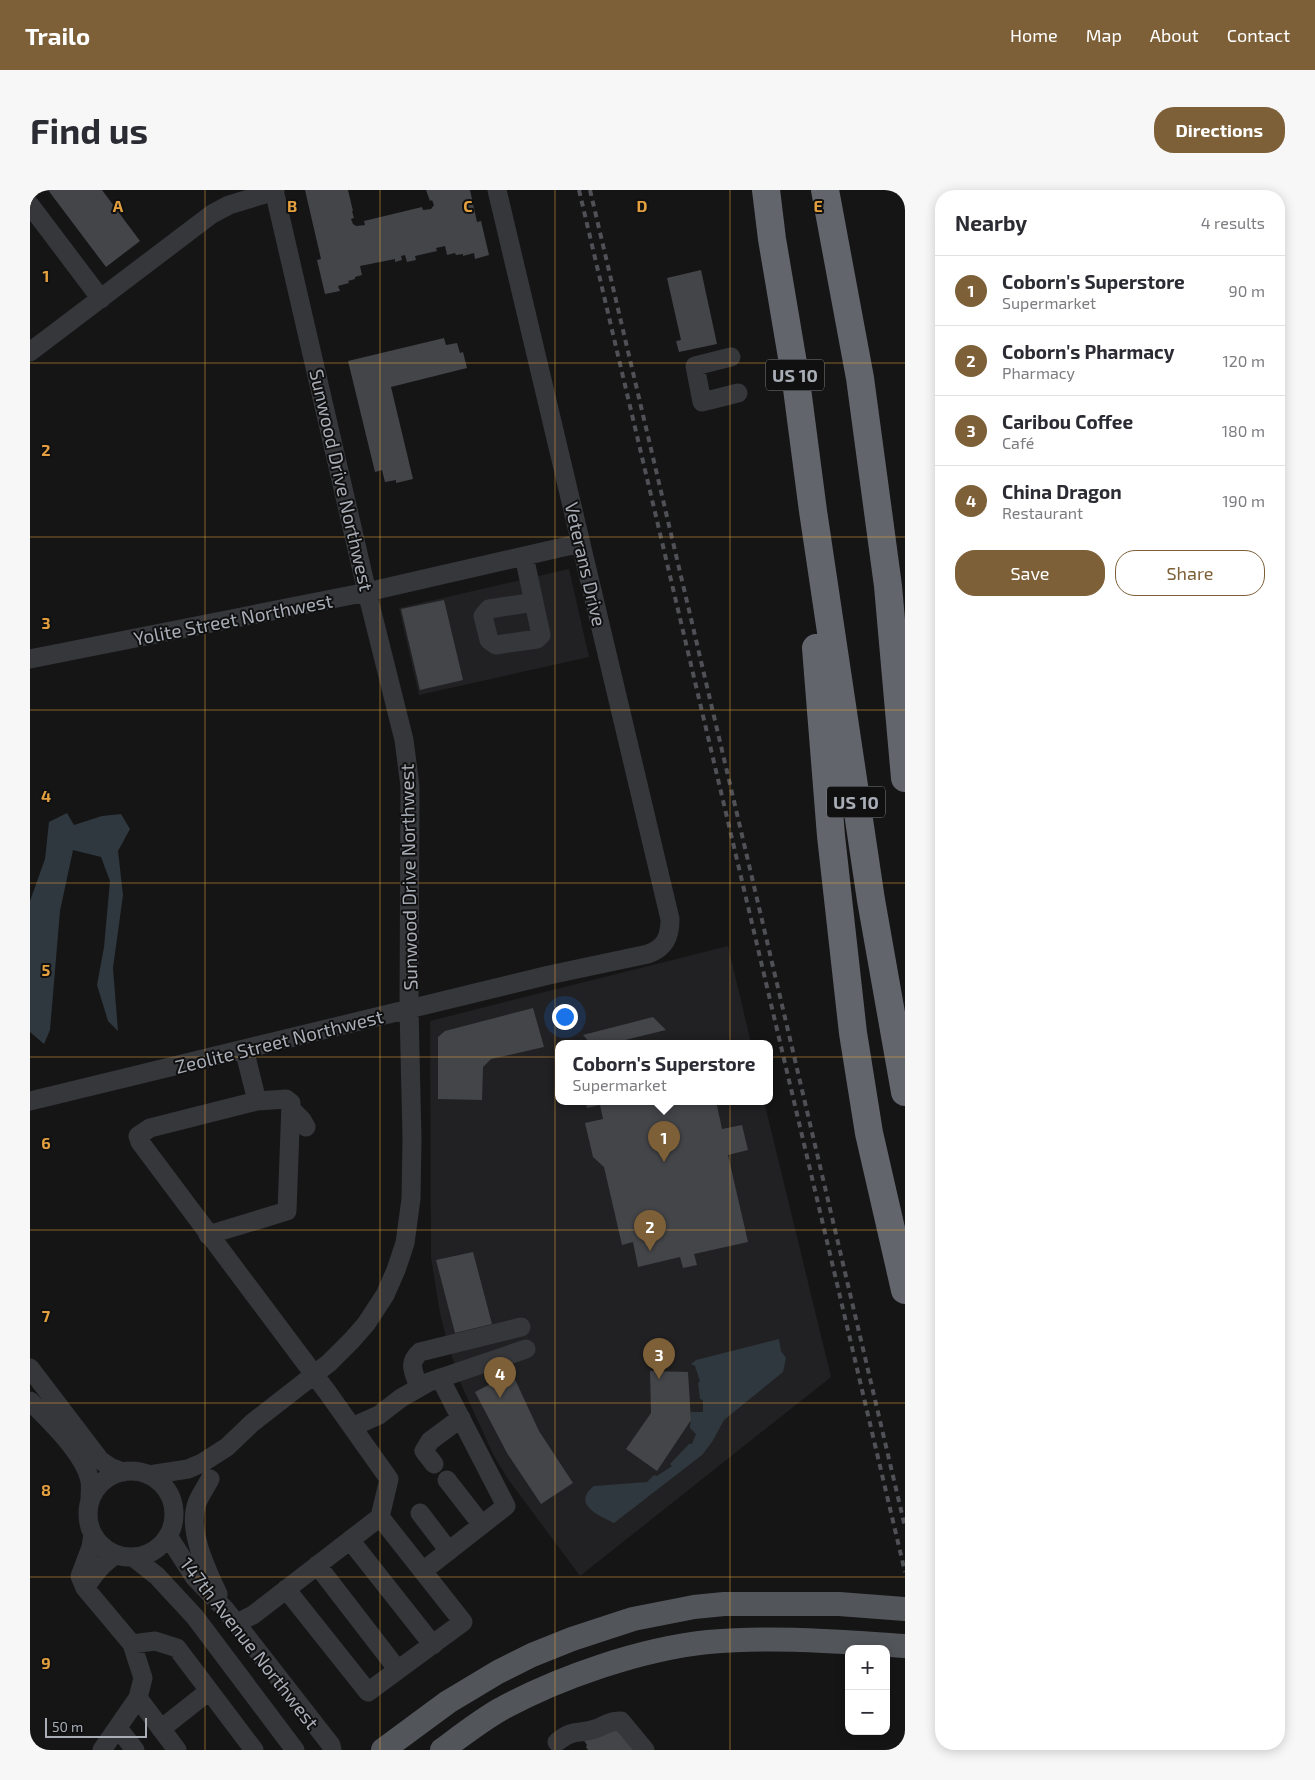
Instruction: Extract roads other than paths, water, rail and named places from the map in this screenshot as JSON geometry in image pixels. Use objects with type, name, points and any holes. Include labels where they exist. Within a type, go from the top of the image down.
[{"type":"highway","name":"US 10","points":[[766,190],[772,239],[796,381],[813,511],[871,900],[905,1092]]},
{"type":"highway","name":"US 10","points":[[825,190],[862,388],[888,586],[905,778]]},
{"type":"highway","points":[[813,511],[813,603],[831,836],[844,965],[869,1133],[905,1290]]},
{"type":"main road","points":[[383,1750],[448,1702],[498,1672],[538,1652],[611,1625],[663,1612],[724,1604],[839,1604],[905,1609]]},
{"type":"main road","points":[[442,1750],[501,1709],[584,1672],[662,1650],[707,1642],[779,1640],[834,1641],[905,1646]]},
{"type":"street","points":[[30,352],[212,214],[229,205],[274,190]]},
{"type":"street","name":"Sunwood Drive Northwest","points":[[227,1447],[252,1422],[329,1363],[366,1324],[385,1295],[405,1243],[412,1182],[410,786],[404,740],[367,592],[274,190]]},
{"type":"street","name":"Veterans Drive","points":[[498,190],[670,919],[668,938]]},
{"type":"street","points":[[30,205],[100,299]]},
{"type":"street","points":[[731,357],[695,366],[702,402],[738,393]]},
{"type":"street","name":"Yolite Street Northwest","points":[[30,659],[367,592],[582,543]]},
{"type":"street","points":[[524,556],[534,602]]},
{"type":"street","name":"Zeolite Street Northwest","points":[[30,1101],[549,975],[648,954],[662,947],[668,938]]},
{"type":"street","points":[[244,1049],[257,1100]]},
{"type":"street","points":[[208,1235],[287,1211],[291,1103],[286,1099],[257,1100],[150,1128],[138,1136],[140,1142],[208,1235],[389,1478],[380,1517],[286,1589],[238,1616],[208,1572],[198,1544],[194,1514],[197,1502],[227,1447]]},
{"type":"street","points":[[289,1153],[306,1132],[302,1120],[291,1109]]},
{"type":"street","points":[[419,1386],[412,1362],[420,1352],[521,1327]]},
{"type":"street","points":[[352,1427],[379,1415],[419,1386],[526,1349]]},
{"type":"street","points":[[30,1368],[100,1460],[110,1467],[123,1472],[149,1475],[161,1483],[169,1494],[174,1507],[171,1529]]},
{"type":"street","points":[[423,1571],[506,1506],[440,1378]]},
{"type":"street","points":[[30,1401],[66,1439],[86,1468],[90,1481],[88,1517],[93,1534],[106,1550],[124,1556]]},
{"type":"street","points":[[434,1464],[424,1451],[430,1441],[461,1418]]},
{"type":"street","points":[[149,1475],[188,1469],[202,1463],[227,1447]]},
{"type":"street","points":[[90,1500],[94,1492],[106,1479],[123,1472]]},
{"type":"street","points":[[85,1588],[107,1560],[124,1556],[147,1555],[159,1547],[210,1479]]},
{"type":"street","points":[[447,1480],[482,1526]]},
{"type":"street","points":[[420,1514],[448,1551]]},
{"type":"street","points":[[286,1589],[368,1692],[433,1645],[462,1622],[380,1517]]},
{"type":"street","name":"147th Avenue Northwest","points":[[171,1529],[195,1578],[238,1616],[296,1700],[331,1745],[332,1750]]},
{"type":"street","points":[[93,1534],[91,1547],[80,1576],[85,1588],[132,1644],[143,1678],[138,1698],[102,1750]]},
{"type":"street","points":[[350,1540],[433,1645]]},
{"type":"street","name":"147th Avenue Northwest","points":[[124,1556],[157,1576],[194,1617],[295,1750]]},
{"type":"street","points":[[317,1565],[398,1670]]},
{"type":"street","points":[[132,1644],[156,1641],[177,1648],[254,1750]]},
{"type":"street","points":[[161,1729],[209,1691]]},
{"type":"street","points":[[138,1698],[177,1750]]},
{"type":"street","points":[[557,1742],[573,1732],[593,1730],[615,1720],[621,1721],[645,1750]]},
{"type":"street","points":[[118,1728],[135,1750]]},
{"type":"railway","points":[[579,190],[905,1572]]},
{"type":"railway","points":[[590,190],[905,1527]]},
{"type":"place","name":"Coborn's Superstore","points":[[664,1162]]},
{"type":"place","name":"Coborn's Pharmacy","points":[[650,1251]]},
{"type":"place","name":"Caribou Coffee","points":[[659,1379]]},
{"type":"place","name":"China Dragon","points":[[500,1398]]}]
